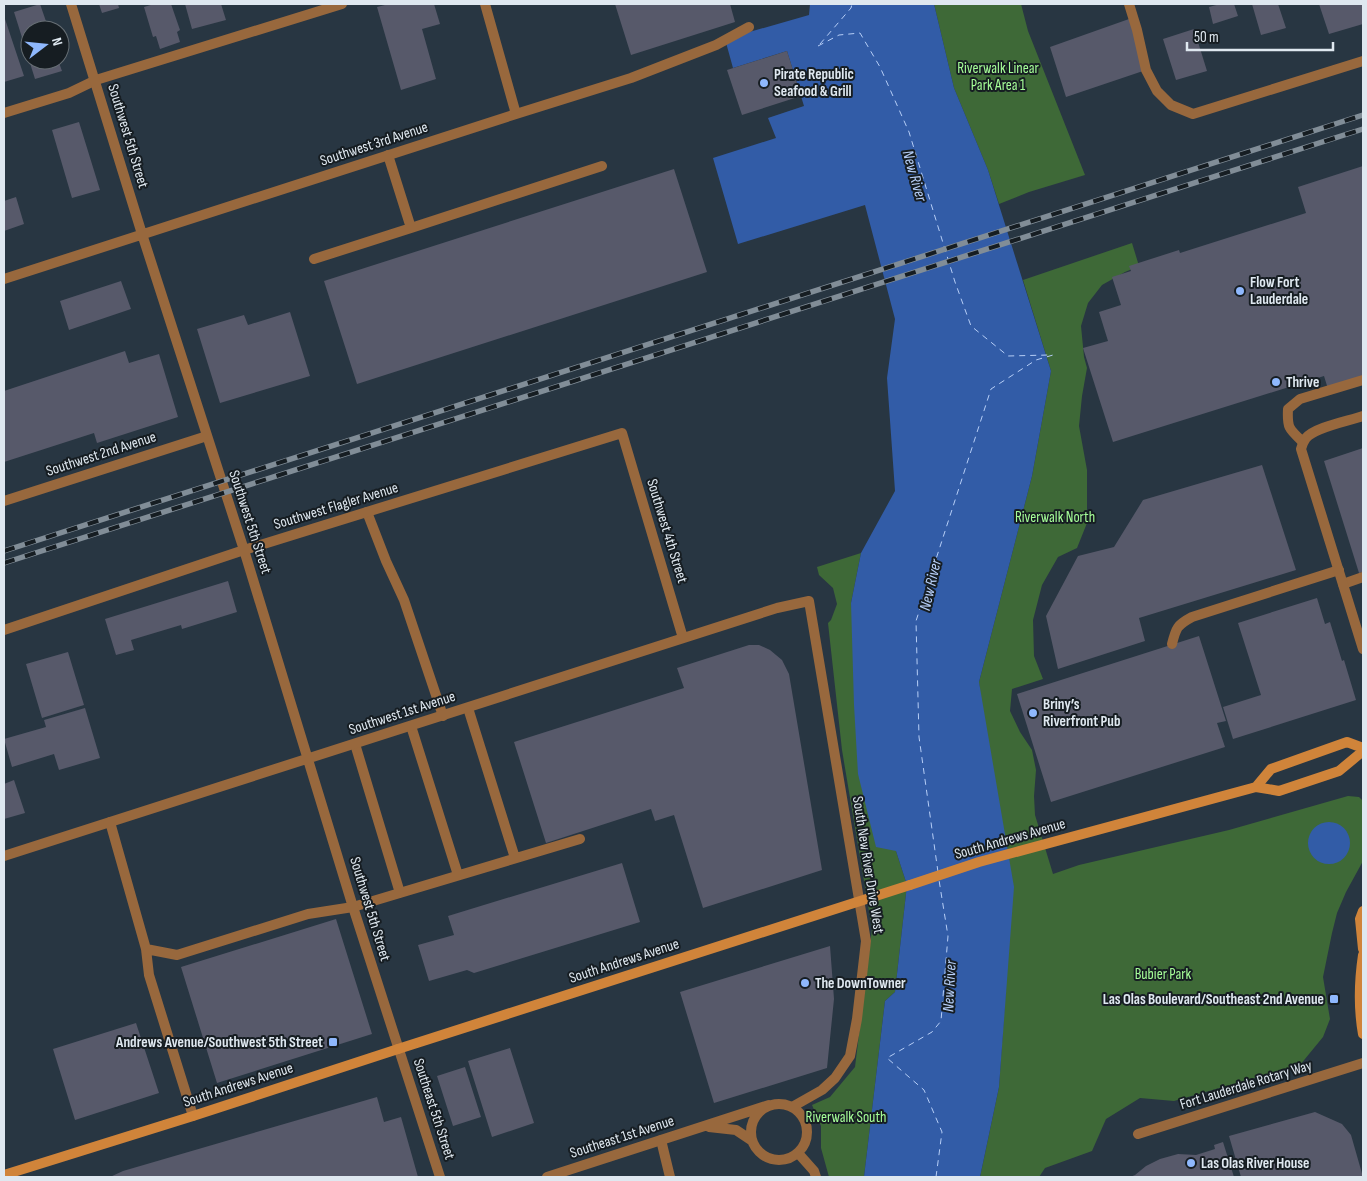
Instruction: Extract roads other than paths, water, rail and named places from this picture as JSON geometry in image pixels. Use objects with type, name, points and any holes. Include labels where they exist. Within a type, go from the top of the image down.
[{"type":"main road","name":"South Andrews Avenue","points":[[4,1175],[193,1116],[979,862],[1256,787],[1279,792],[1339,771],[1363,749],[1347,742],[1271,769],[1256,787]]},
{"type":"main road","points":[[1363,911],[1360,919],[1363,949]]},
{"type":"main road","points":[[1363,954],[1359,982],[1360,1015],[1363,1034]]},
{"type":"street","name":"Southwest 5th Street","points":[[72,4],[142,234],[244,550],[398,1049]]},
{"type":"street","points":[[4,113],[69,93],[96,80],[342,4]]},
{"type":"street","points":[[485,4],[516,114]]},
{"type":"street","points":[[1129,4],[1146,70],[1157,91],[1171,105],[1193,114],[1363,60]]},
{"type":"street","name":"Southwest 3rd Avenue","points":[[4,279],[631,78],[716,45],[749,27]]},
{"type":"street","points":[[388,155],[411,228]]},
{"type":"street","points":[[314,259],[602,166]]},
{"type":"street","points":[[1303,442],[1293,433],[1288,424],[1288,409],[1300,399],[1363,380]]},
{"type":"street","points":[[1363,416],[1315,431],[1307,436],[1303,442],[1302,449],[1363,649]]},
{"type":"street","name":"Southwest Flagler Avenue","points":[[4,630],[244,550],[622,433]]},
{"type":"street","name":"Southwest 4th Street","points":[[622,433],[683,638]]},
{"type":"street","name":"Southwest 2nd Avenue","points":[[4,501],[207,436]]},
{"type":"street","points":[[366,512],[404,600],[442,716]]},
{"type":"street","points":[[1172,644],[1175,631],[1181,623],[1192,617],[1339,570]]},
{"type":"street","points":[[1343,584],[1363,577]]},
{"type":"street","name":"Southwest 1st Avenue","points":[[4,856],[777,608],[809,602]]},
{"type":"street","name":"South New River Drive West","points":[[792,1107],[822,1090],[835,1078],[850,1056],[857,1018],[866,942],[809,602]]},
{"type":"street","points":[[468,708],[515,858]]},
{"type":"street","points":[[411,726],[458,875]]},
{"type":"street","points":[[355,744],[400,893]]},
{"type":"street","points":[[110,822],[146,949],[149,975],[193,1116]]},
{"type":"street","points":[[146,949],[177,956],[308,914],[353,907],[580,839]]},
{"type":"street","name":"Southeast 5th Street","points":[[398,1049],[440,1177]]},
{"type":"street","name":"Fort Lauderdale Rotary Way","points":[[1138,1134],[1363,1064]]},
{"type":"street","points":[[777,1103],[792,1107],[799,1112],[807,1128],[804,1146],[790,1158],[771,1160],[763,1156],[756,1149],[751,1140],[750,1132],[755,1115],[761,1109],[777,1103]]},
{"type":"street","name":"Southeast 1st Avenue","points":[[547,1177],[769,1105]]},
{"type":"street","name":"Southeast 1st Avenue","points":[[706,1126],[736,1130],[751,1140]]},
{"type":"street","points":[[661,1140],[670,1177]]},
{"type":"street","points":[[798,1153],[814,1171],[816,1177]]},
{"type":"water","name":"New River","points":[[810,4],[934,4],[954,88],[988,170],[1051,371],[1032,476],[979,682],[1014,887],[999,1087],[980,1177],[864,1177],[885,1001],[895,992],[907,885],[896,851],[876,847],[858,774],[851,603],[861,553],[895,491],[887,378],[895,319],[865,205],[738,244],[713,158],[776,138],[768,118],[804,106],[787,51],[733,68],[725,39],[809,15]]},
{"type":"water","points":[[1333,822],[1341,825],[1347,831],[1350,843],[1347,855],[1341,861],[1325,864],[1317,861],[1311,855],[1308,839],[1311,831],[1317,825]]},
{"type":"railway","points":[[4,551],[1363,115]]},
{"type":"railway","points":[[4,563],[1363,129]]},
{"type":"place","name":"Pirate Republic Seafood & Grill","points":[[764,83]]},
{"type":"place","name":"Flow Fort Lauderdale","points":[[1240,291]]},
{"type":"place","name":"Thrive","points":[[1276,382]]},
{"type":"place","name":"Briny’s Riverfront Pub","points":[[1033,713]]},
{"type":"place","name":"The DownTowner","points":[[805,983]]},
{"type":"place","name":"Las Olas Boulevard/Southeast 2nd Avenue","points":[[1334,999]]},
{"type":"place","name":"Andrews Avenue/Southwest 5th Street","points":[[333,1042]]},
{"type":"place","name":"Las Olas River House","points":[[1191,1163]]},
{"type":"park label","name":"Riverwalk Linear Park Area 1","points":[[998,76]]},
{"type":"park label","name":"Riverwalk North","points":[[1055,517]]},
{"type":"park label","name":"Bubier Park","points":[[1163,974]]},
{"type":"park label","name":"Riverwalk South","points":[[846,1117]]}]
